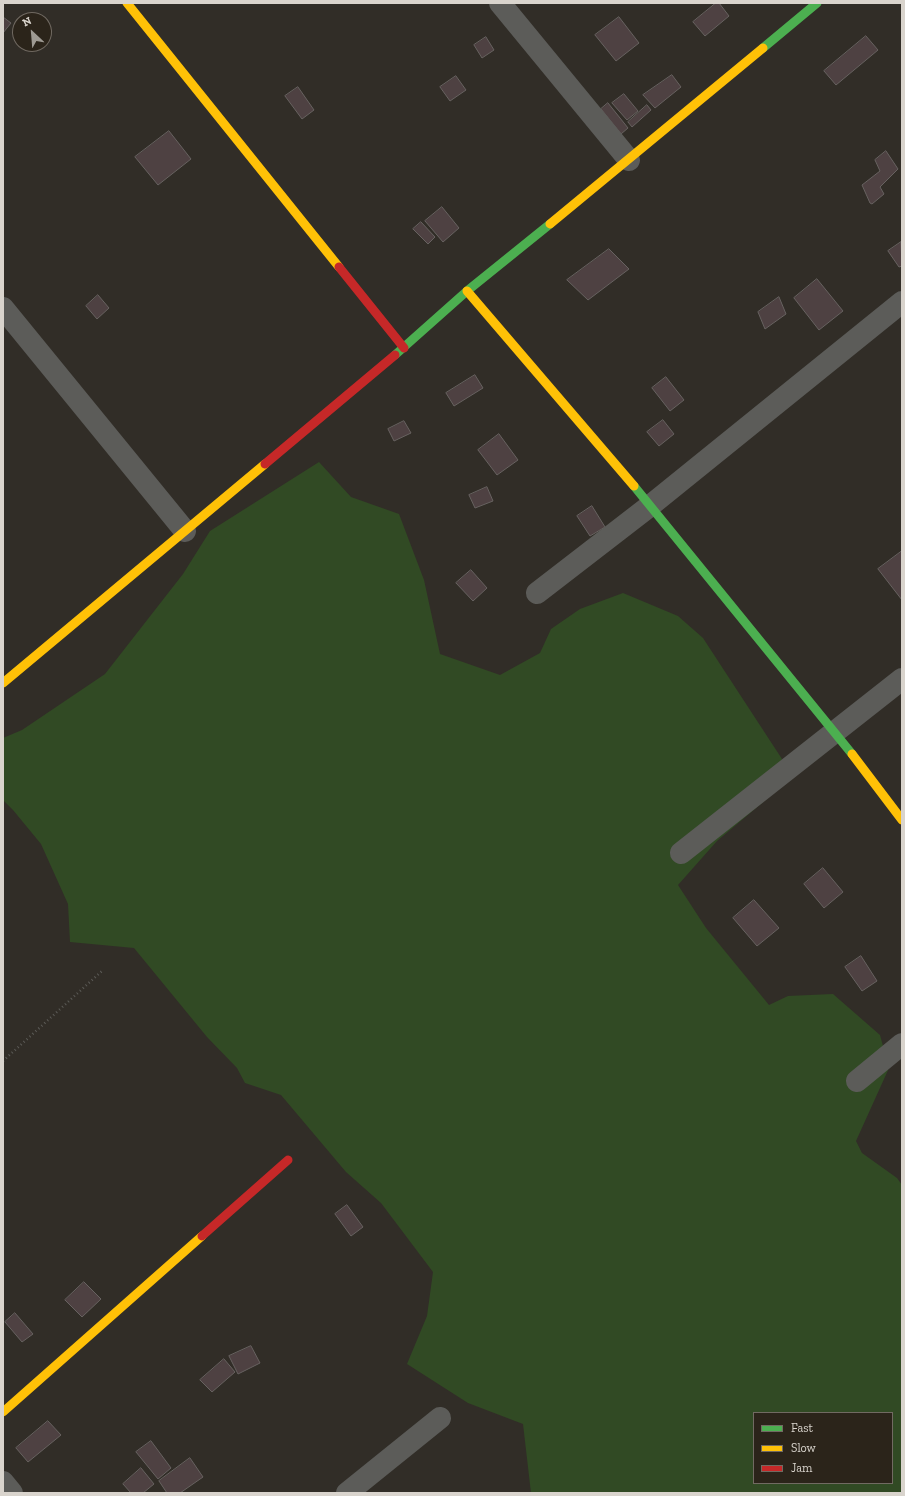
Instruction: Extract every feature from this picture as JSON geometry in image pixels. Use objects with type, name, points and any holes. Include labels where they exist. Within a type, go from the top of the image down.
[{"type":"street","points":[[127,3],[404,348]]},
{"type":"street","points":[[500,3],[629,160]]},
{"type":"street","points":[[3,683],[404,348],[467,291],[629,160],[818,3]]},
{"type":"street","points":[[467,291],[651,505],[834,731],[902,820]]},
{"type":"street","points":[[537,593],[651,505],[902,302]]},
{"type":"street","points":[[3,308],[184,531]]},
{"type":"street","points":[[681,853],[834,731],[902,679]]},
{"type":"street","points":[[856,1081],[902,1044]]},
{"type":"street","points":[[3,1412],[288,1160]]},
{"type":"street","points":[[347,1493],[440,1418]]},
{"type":"street","points":[[3,1482],[12,1493]]},
{"type":"path","points":[[3,1061],[102,971]]},
{"type":"green space","points":[[319,462],[351,497],[399,514],[424,580],[440,654],[500,675],[540,653],[551,629],[580,609],[623,593],[678,616],[703,638],[782,759],[775,792],[717,841],[678,885],[706,928],[769,1005],[788,996],[833,994],[880,1035],[889,1068],[856,1141],[862,1153],[897,1178],[902,1185],[902,1493],[531,1493],[523,1424],[468,1403],[407,1364],[427,1316],[433,1272],[381,1203],[346,1172],[281,1095],[245,1083],[237,1068],[207,1037],[134,948],[70,942],[68,904],[41,844],[3,800],[3,738],[22,730],[105,674],[183,574],[210,531]]},
{"type":"building","points":[[716,3],[719,3],[729,16],[705,36],[693,22]]},
{"type":"building","points":[[3,17],[11,23],[3,33]]},
{"type":"building","points":[[619,17],[639,43],[616,61],[595,35]]},
{"type":"building","points":[[866,36],[878,50],[836,85],[824,71]]},
{"type":"building","points":[[486,37],[494,50],[482,58],[474,45]]},
{"type":"building","points":[[672,75],[681,87],[655,108],[643,95]]},
{"type":"building","points":[[456,76],[466,90],[450,101],[440,87]]},
{"type":"building","points":[[298,87],[314,110],[302,119],[285,96]]},
{"type":"building","points":[[624,94],[638,111],[627,120],[612,103]]},
{"type":"building","points":[[608,103],[628,128],[621,134],[601,109]]},
{"type":"building","points":[[647,105],[651,110],[632,127],[628,122]]},
{"type":"building","points":[[169,131],[191,159],[158,185],[135,157]]},
{"type":"building","points":[[886,151],[898,169],[880,187],[884,194],[872,204],[870,203],[862,185],[880,171],[875,160]]},
{"type":"building","points":[[442,207],[459,228],[443,242],[425,221]]},
{"type":"building","points":[[421,222],[435,237],[428,244],[413,229]]},
{"type":"building","points":[[901,242],[902,266],[899,267],[888,251]]},
{"type":"building","points":[[609,249],[629,269],[588,300],[567,280]]},
{"type":"building","points":[[817,279],[843,311],[819,330],[794,298]]},
{"type":"building","points":[[98,295],[109,308],[97,319],[86,306]]},
{"type":"building","points":[[779,297],[786,314],[765,329],[758,312]]},
{"type":"building","points":[[475,375],[483,388],[454,406],[446,393]]},
{"type":"building","points":[[666,377],[684,400],[670,411],[652,388]]},
{"type":"building","points":[[663,420],[674,434],[659,446],[647,432]]},
{"type":"building","points":[[404,421],[411,433],[394,441],[388,429]]},
{"type":"building","points":[[499,434],[518,460],[497,475],[478,450]]},
{"type":"building","points":[[487,487],[493,501],[475,508],[469,495]]},
{"type":"building","points":[[592,506],[605,527],[590,536],[577,516]]},
{"type":"building","points":[[902,551],[902,600],[878,569]]},
{"type":"building","points":[[471,570],[487,588],[473,601],[456,583]]},
{"type":"building","points":[[823,868],[843,892],[824,908],[804,884]]},
{"type":"building","points":[[754,900],[779,928],[757,946],[733,918]]},
{"type":"building","points":[[861,956],[877,981],[862,991],[845,967]]},
{"type":"building","points":[[347,1205],[363,1227],[351,1236],[335,1214]]},
{"type":"building","points":[[84,1282],[101,1299],[82,1317],[65,1300]]},
{"type":"building","points":[[15,1313],[33,1334],[22,1342],[5,1322]]},
{"type":"building","points":[[251,1346],[260,1363],[238,1374],[229,1356]]},
{"type":"building","points":[[224,1359],[235,1372],[212,1392],[200,1380]]},
{"type":"building","points":[[48,1421],[61,1435],[28,1462],[16,1448]]},
{"type":"building","points":[[151,1441],[171,1468],[158,1479],[136,1452]]},
{"type":"building","points":[[190,1458],[203,1477],[180,1493],[167,1493],[159,1481]]},
{"type":"building","points":[[141,1468],[154,1484],[143,1493],[131,1493],[123,1484]]},
{"type":"traffic: fast","points":[[763,48],[817,3]]},
{"type":"traffic: fast","points":[[395,355],[467,291],[550,224]]},
{"type":"traffic: fast","points":[[634,486],[852,754]]},
{"type":"traffic: slow","points":[[127,3],[339,267]]},
{"type":"traffic: slow","points":[[550,224],[763,48]]},
{"type":"traffic: slow","points":[[467,291],[634,486]]},
{"type":"traffic: slow","points":[[3,683],[265,464]]},
{"type":"traffic: slow","points":[[852,754],[902,820]]},
{"type":"traffic: slow","points":[[3,1412],[202,1236]]},
{"type":"traffic: jam","points":[[339,267],[404,348]]},
{"type":"traffic: jam","points":[[265,464],[395,355]]},
{"type":"traffic: jam","points":[[202,1236],[288,1160]]}]
